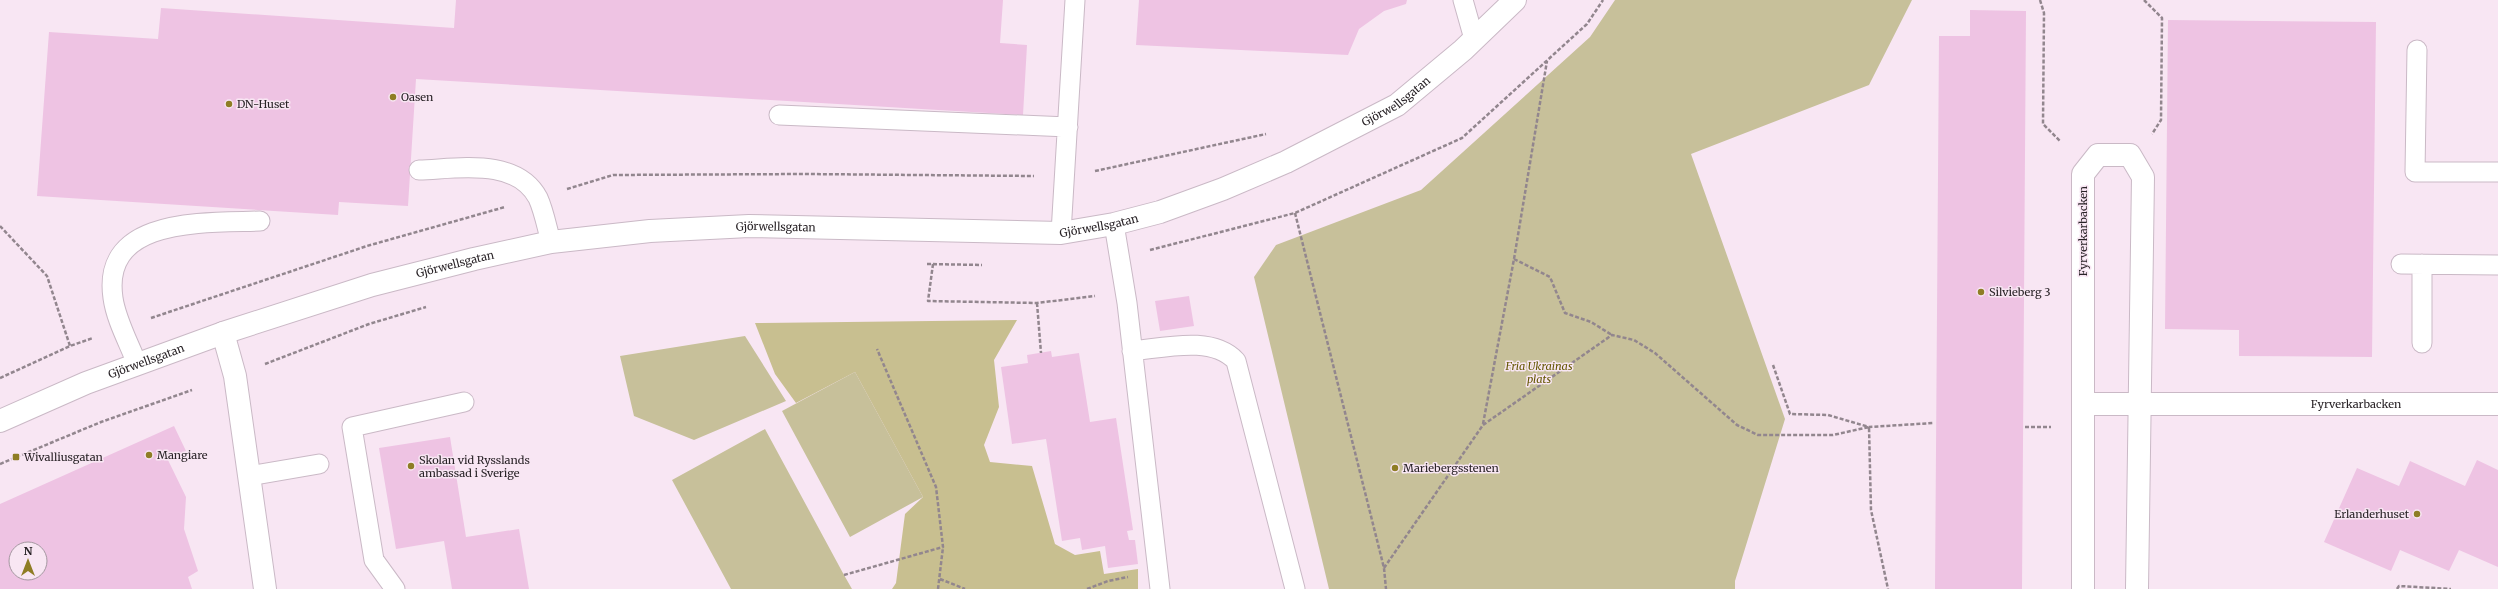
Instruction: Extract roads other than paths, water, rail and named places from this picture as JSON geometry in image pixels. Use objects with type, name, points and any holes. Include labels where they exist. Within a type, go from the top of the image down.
[{"type":"street","name":"Gjörwellsgatan","points":[[0,421],[86,383],[223,333],[372,285],[474,259],[551,242],[650,231],[749,226],[1061,233],[1114,224],[1160,212],[1222,189],[1293,158],[1397,105],[1474,39],[1516,0]]},
{"type":"street","name":"Fyrverkarbacken","points":[[2083,589],[2083,174],[2098,155],[2130,155],[2143,177],[2141,403],[2137,589]]},
{"type":"street","points":[[223,333],[235,376],[265,589]]},
{"type":"street","name":"Fyrverkarbacken","points":[[2083,404],[2498,404]]},
{"type":"lane","points":[[1061,233],[1076,0]]},
{"type":"lane","points":[[1463,0],[1474,39]]},
{"type":"lane","points":[[2417,50],[2415,172],[2498,172]]},
{"type":"lane","points":[[779,115],[1068,127]]},
{"type":"lane","points":[[419,170],[490,168],[518,177],[537,198],[551,242]]},
{"type":"lane","points":[[137,364],[113,298],[112,273],[124,251],[144,235],[178,225],[260,221]]},
{"type":"lane","points":[[1114,224],[1125,292],[1160,589]]},
{"type":"lane","points":[[2401,264],[2498,265]]},
{"type":"lane","points":[[2422,264],[2422,343]]},
{"type":"lane","points":[[1132,351],[1205,345],[1229,353],[1236,361],[1295,589]]},
{"type":"lane","points":[[395,589],[374,560],[352,427],[464,402]]},
{"type":"lane","points":[[249,476],[319,464]]},
{"type":"place","name":"Oasen","points":[[393,97]]},
{"type":"place","name":"DN-Huset","points":[[229,104]]},
{"type":"place","name":"Silvieberg 3","points":[[1981,292]]},
{"type":"place","name":"Mangiare","points":[[149,455]]},
{"type":"place","name":"Wivalliusgatan","points":[[16,457]]},
{"type":"place","name":"Skolan vid Rysslands ambassad i Sverige","points":[[411,466]]},
{"type":"place","name":"Mariebergsstenen","points":[[1395,468]]},
{"type":"place","name":"Erlanderhuset","points":[[2417,514]]},
{"type":"park label","name":"Fria Ukrainas plats","points":[[1539,372]]}]
